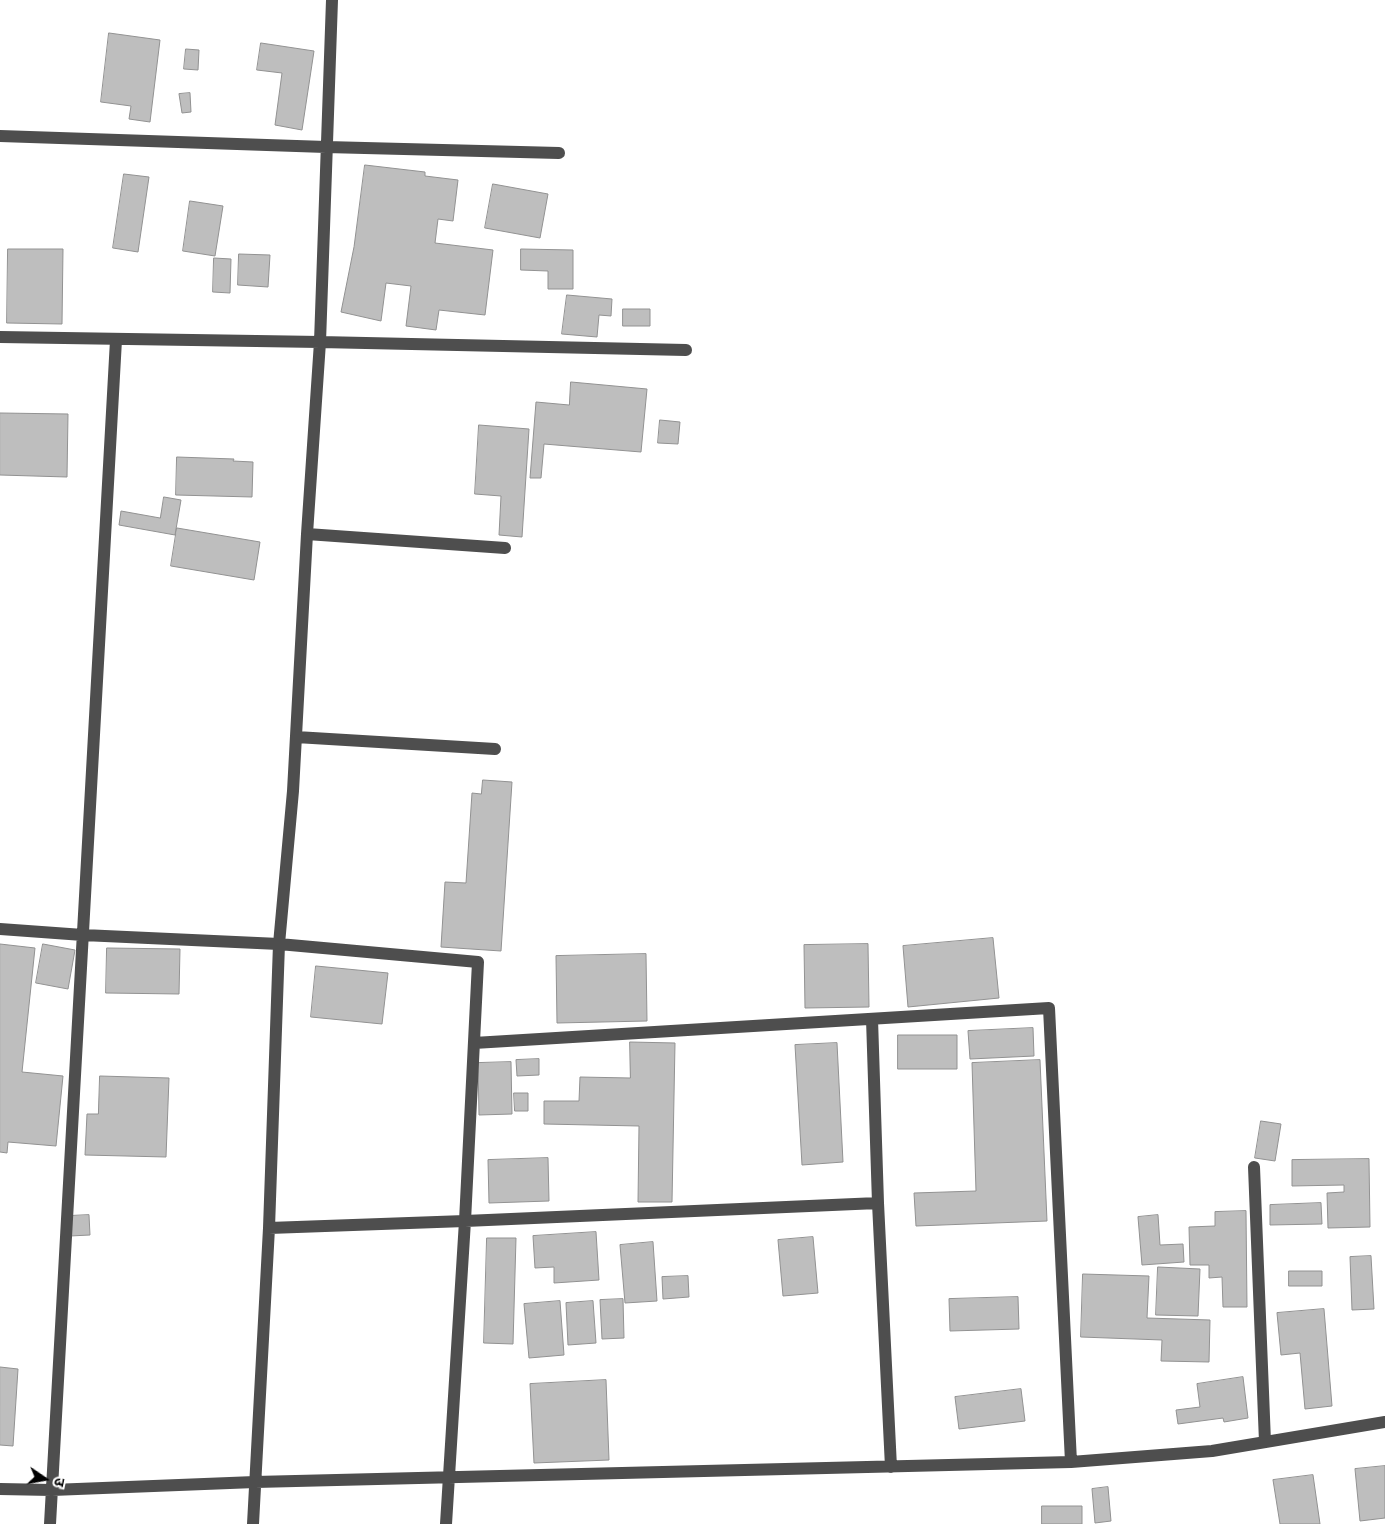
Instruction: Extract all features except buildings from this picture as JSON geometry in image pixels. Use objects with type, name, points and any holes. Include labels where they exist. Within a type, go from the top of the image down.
[{"type":"street","points":[[253,1524],[269,1228],[280,944],[292,801],[320,342],[332,0]]},
{"type":"street","points":[[0,136],[560,153]]},
{"type":"street","points":[[0,338],[320,342],[686,350]]},
{"type":"street","points":[[50,1524],[116,340]]},
{"type":"street","points":[[307,534],[505,548]]},
{"type":"street","points":[[296,737],[495,749]]},
{"type":"street","points":[[0,929],[83,935],[280,944],[478,962],[465,1221],[446,1524]]},
{"type":"street","points":[[474,1043],[1049,1008],[1071,1462]]},
{"type":"street","points":[[872,1019],[878,1203],[891,1466]]},
{"type":"street","points":[[1254,1167],[1265,1442]]},
{"type":"street","points":[[269,1228],[878,1203]]},
{"type":"street","points":[[0,1489],[52,1490],[255,1482],[1071,1462],[1212,1451],[1385,1422]]}]
